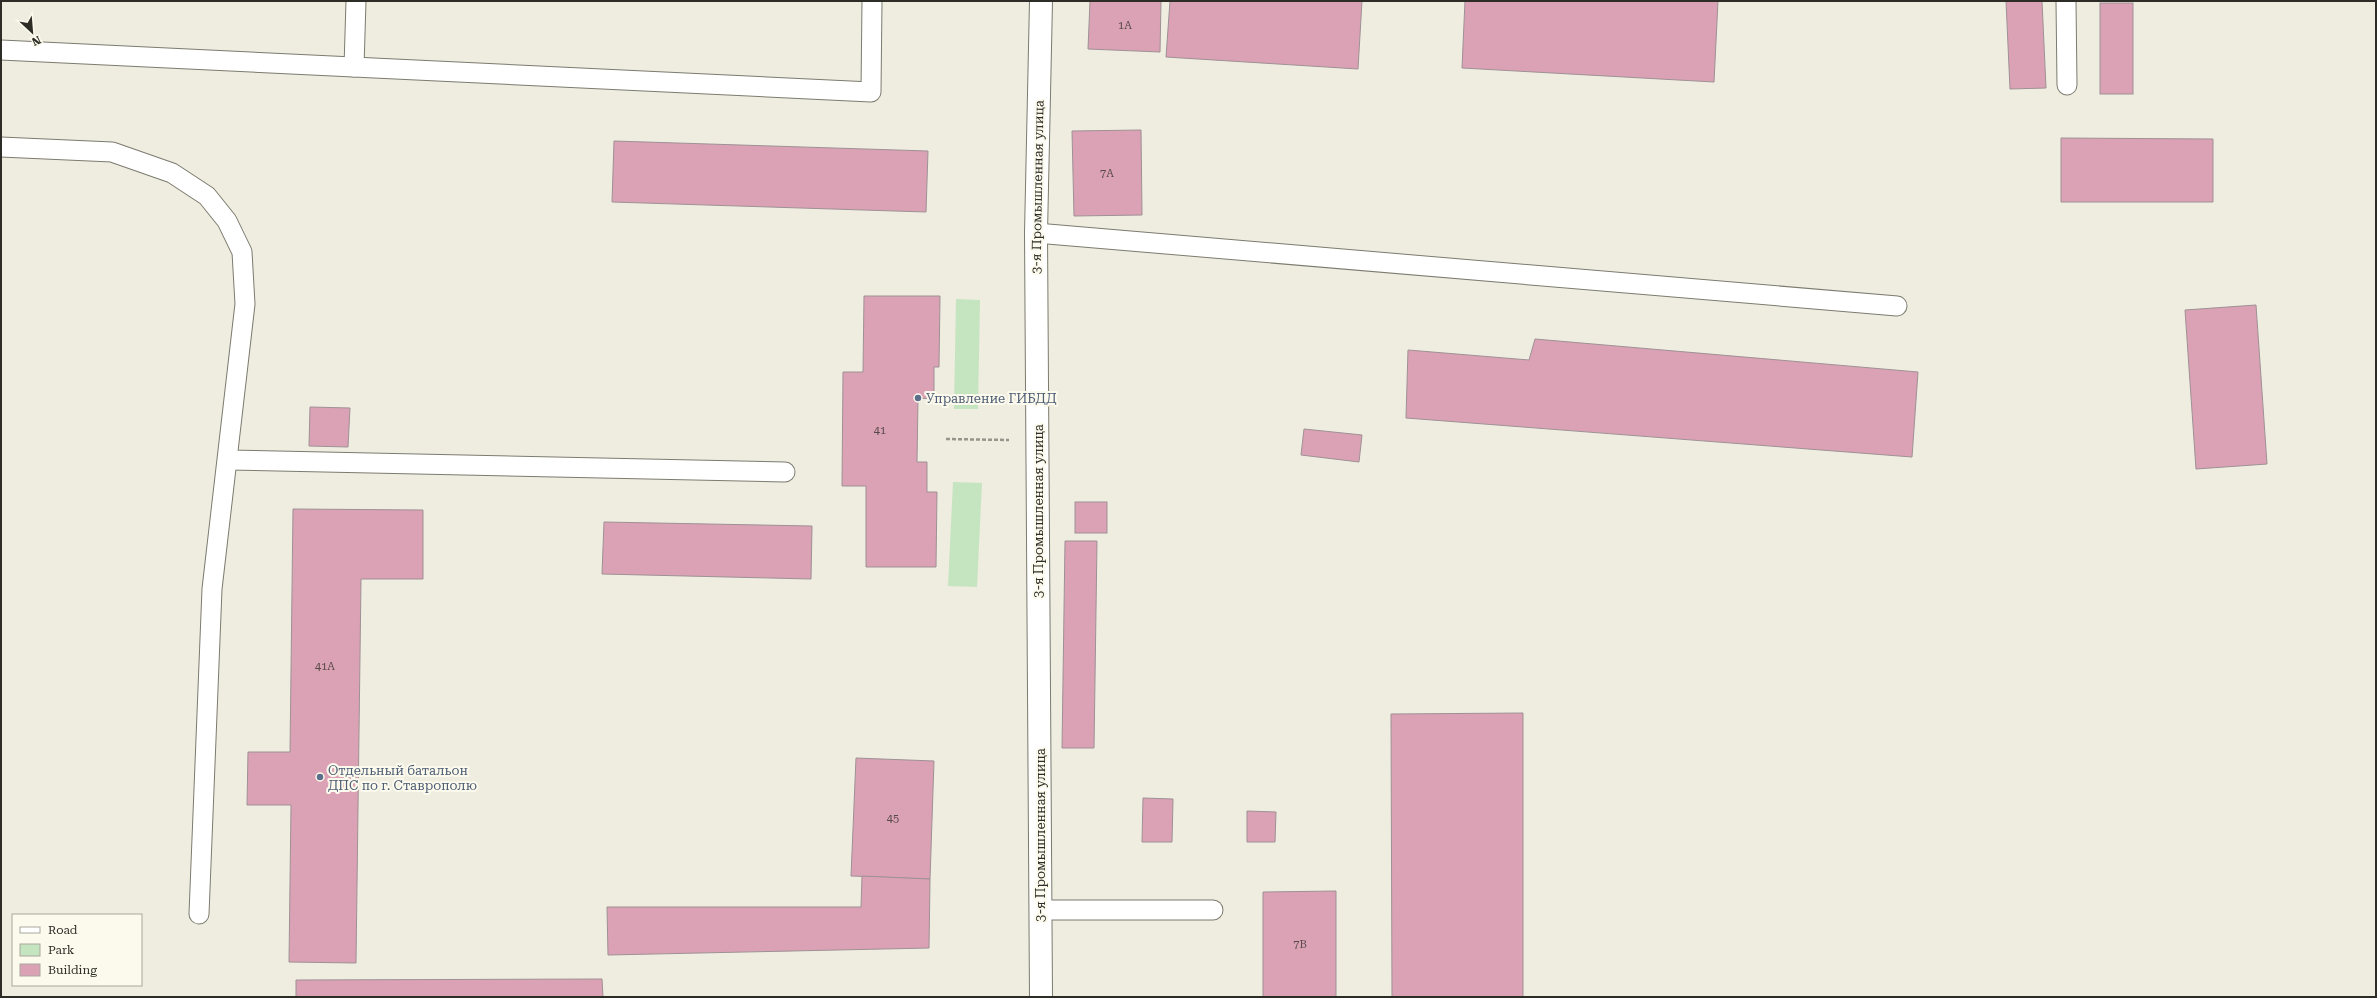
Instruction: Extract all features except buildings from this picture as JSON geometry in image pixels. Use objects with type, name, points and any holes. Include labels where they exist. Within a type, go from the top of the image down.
[{"type":"street","name":"3-я Промышленная улица","points":[[1041,1],[1036,233],[1041,997]]},
{"type":"lane","points":[[354,67],[356,1]]},
{"type":"lane","points":[[1,50],[871,92],[872,1]]},
{"type":"lane","points":[[2066,1],[2067,85]]},
{"type":"lane","points":[[1,147],[112,152],[172,173],[207,196],[227,221],[242,252],[245,304],[212,589],[199,914]]},
{"type":"lane","points":[[1036,233],[1897,306]]},
{"type":"lane","points":[[228,460],[785,472]]},
{"type":"lane","points":[[1041,910],[1213,910]]},
{"type":"path","points":[[946,439],[1037,440]]},
{"type":"green space","points":[[956,299],[980,300],[978,409],[954,409]]},
{"type":"green space","points":[[953,482],[982,483],[977,587],[948,586]]},
{"type":"place","name":"Управление ГИБДД","points":[[918,398]]},
{"type":"place","name":"Отдельный батальон ДПС по г. Ставрополю","points":[[320,777]]}]
